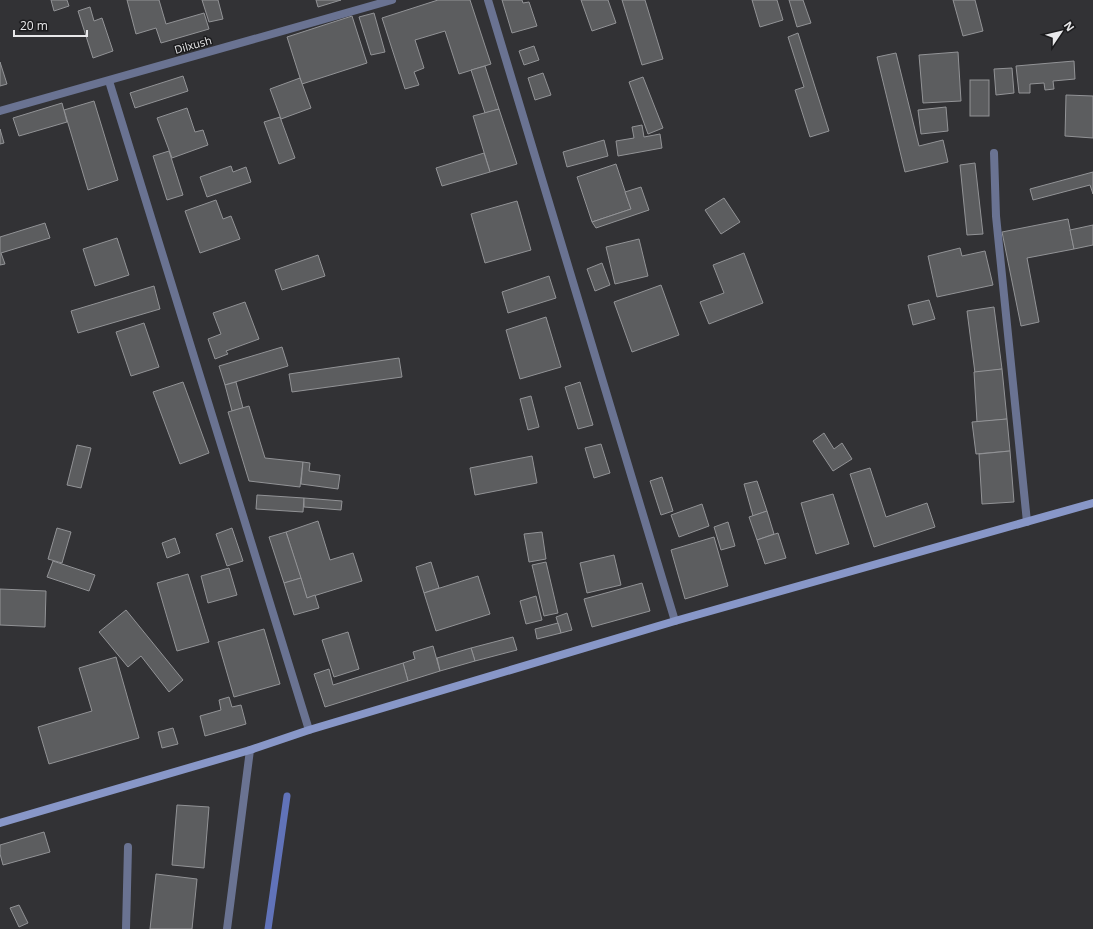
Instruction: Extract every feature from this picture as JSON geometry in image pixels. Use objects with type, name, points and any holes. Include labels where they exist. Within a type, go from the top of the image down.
[{"type":"street","name":"Dilxush","points":[[0,111],[392,0]]},
{"type":"street","points":[[488,0],[675,621]]},
{"type":"street","points":[[109,80],[309,730]]},
{"type":"street","points":[[994,153],[996,216],[1027,522]]},
{"type":"street","points":[[0,823],[250,750],[309,730],[675,621],[1093,503]]},
{"type":"street","points":[[226,929],[250,750]]},
{"type":"street","points":[[126,929],[128,847]]},
{"type":"building","points":[[51,0],[67,0],[69,6],[54,11]]},
{"type":"building","points":[[127,0],[159,0],[166,24],[204,13],[209,29],[161,43],[156,28],[136,34]]},
{"type":"building","points":[[202,0],[218,0],[223,19],[209,22]]},
{"type":"building","points":[[316,0],[341,0],[318,7]]},
{"type":"building","points":[[438,0],[470,0],[491,64],[459,74],[445,31],[415,40],[424,68],[414,72],[419,85],[405,89],[382,18]]},
{"type":"building","points":[[502,0],[522,0],[523,3],[529,2],[537,26],[512,33]]},
{"type":"building","points":[[581,0],[608,0],[616,23],[592,31]]},
{"type":"building","points":[[622,0],[645,0],[663,59],[642,65]]},
{"type":"building","points":[[752,0],[777,0],[783,20],[760,27]]},
{"type":"building","points":[[789,0],[803,0],[811,23],[797,27]]},
{"type":"building","points":[[953,0],[975,0],[983,31],[963,36]]},
{"type":"building","points":[[90,7],[94,21],[102,18],[113,51],[93,58],[78,11]]},
{"type":"building","points":[[374,13],[385,52],[371,55],[359,17]]},
{"type":"building","points":[[352,16],[367,63],[302,84],[287,37]]},
{"type":"building","points":[[798,33],[829,131],[810,137],[795,90],[804,87],[788,37]]},
{"type":"building","points":[[534,46],[539,60],[524,65],[519,51]]},
{"type":"building","points":[[958,52],[961,101],[923,103],[919,55]]},
{"type":"building","points":[[896,53],[919,146],[943,140],[948,162],[905,172],[877,57]]},
{"type":"building","points":[[1074,61],[1075,79],[1053,81],[1054,89],[1045,90],[1044,83],[1030,84],[1030,93],[1019,93],[1016,66]]},
{"type":"building","points":[[0,62],[7,84],[0,86]]},
{"type":"building","points":[[485,66],[499,109],[485,113],[471,70]]},
{"type":"building","points":[[1012,68],[1014,93],[996,95],[994,69]]},
{"type":"building","points":[[543,73],[551,95],[535,100],[528,78]]},
{"type":"building","points":[[183,76],[188,91],[135,108],[130,93]]},
{"type":"building","points":[[643,77],[663,128],[648,134],[629,82]]},
{"type":"building","points":[[300,78],[311,108],[281,119],[270,89]]},
{"type":"building","points":[[970,80],[989,80],[989,116],[970,116]]},
{"type":"building","points":[[1066,95],[1093,96],[1093,138],[1065,136]]},
{"type":"building","points":[[94,101],[118,180],[88,190],[64,110]]},
{"type":"building","points":[[62,103],[67,122],[19,136],[13,118]]},
{"type":"building","points":[[946,107],[948,131],[921,134],[918,110]]},
{"type":"building","points":[[187,108],[195,132],[203,130],[208,145],[172,158],[157,118]]},
{"type":"building","points":[[499,109],[517,164],[490,172],[473,116]]},
{"type":"building","points":[[280,117],[295,158],[279,164],[264,122]]},
{"type":"building","points":[[642,125],[644,137],[660,134],[662,148],[618,156],[616,141],[634,138],[632,127]]},
{"type":"building","points":[[0,129],[4,143],[0,144]]},
{"type":"building","points":[[604,140],[608,156],[567,167],[563,152]]},
{"type":"building","points":[[169,151],[183,195],[167,200],[153,156]]},
{"type":"building","points":[[484,153],[490,172],[442,186],[436,168]]},
{"type":"building","points":[[975,163],[983,234],[967,235],[960,165]]},
{"type":"building","points":[[616,164],[631,209],[592,222],[577,177]]},
{"type":"building","points":[[231,166],[233,172],[246,167],[251,182],[207,197],[200,177]]},
{"type":"building","points":[[1093,172],[1093,194],[1090,185],[1033,200],[1030,189]]},
{"type":"building","points":[[641,187],[649,210],[596,228],[592,222],[631,209],[625,192]]},
{"type":"building","points":[[724,198],[740,222],[721,234],[705,210]]},
{"type":"building","points":[[216,200],[223,219],[231,216],[240,239],[200,253],[185,211]]},
{"type":"building","points":[[517,201],[531,250],[485,263],[471,214]]},
{"type":"building","points":[[1068,219],[1074,249],[1027,258],[1039,322],[1021,326],[1002,232]]},
{"type":"building","points":[[45,223],[50,238],[1,253],[5,264],[0,265],[0,237]]},
{"type":"building","points":[[1093,225],[1093,245],[1074,249],[1070,230]]},
{"type":"building","points":[[117,238],[129,275],[95,286],[83,249]]},
{"type":"building","points":[[639,239],[648,276],[615,284],[606,247]]},
{"type":"building","points":[[960,248],[962,256],[985,251],[993,285],[937,297],[928,256]]},
{"type":"building","points":[[744,253],[763,303],[709,324],[700,302],[724,293],[713,265]]},
{"type":"building","points":[[318,255],[325,276],[282,290],[275,270]]},
{"type":"building","points":[[602,263],[610,285],[595,291],[587,269]]},
{"type":"building","points":[[549,276],[556,298],[508,313],[502,292]]},
{"type":"building","points":[[661,285],[679,335],[632,352],[614,302]]},
{"type":"building","points":[[154,286],[160,309],[78,333],[71,311]]},
{"type":"building","points":[[929,300],[935,319],[913,325],[908,305]]},
{"type":"building","points":[[245,302],[259,339],[226,351],[228,354],[215,359],[208,339],[221,334],[213,313]]},
{"type":"building","points":[[994,307],[1002,369],[975,373],[967,311]]},
{"type":"building","points":[[546,317],[561,367],[520,379],[506,330]]},
{"type":"building","points":[[144,323],[159,367],[131,376],[116,332]]},
{"type":"building","points":[[282,347],[288,366],[225,385],[219,366]]},
{"type":"building","points":[[399,358],[402,377],[292,392],[289,374]]},
{"type":"building","points":[[1002,369],[1007,419],[977,422],[974,372]]},
{"type":"building","points":[[183,382],[209,453],[180,464],[153,392]]},
{"type":"building","points":[[236,382],[243,408],[232,411],[225,385]]},
{"type":"building","points":[[580,382],[593,425],[578,429],[565,387]]},
{"type":"building","points":[[531,396],[539,427],[528,430],[520,399]]},
{"type":"building","points":[[249,406],[265,458],[303,462],[300,487],[249,481],[228,412]]},
{"type":"building","points":[[1007,419],[1010,451],[976,454],[972,422]]},
{"type":"building","points":[[824,433],[834,449],[842,443],[852,459],[833,471],[813,441]]},
{"type":"building","points":[[601,444],[610,473],[594,478],[585,448]]},
{"type":"building","points":[[77,445],[91,448],[81,488],[67,485]]},
{"type":"building","points":[[1010,451],[1014,502],[982,504],[979,454]]},
{"type":"building","points":[[532,456],[537,483],[475,495],[470,468]]},
{"type":"building","points":[[303,462],[310,463],[309,471],[340,475],[338,489],[301,484]]},
{"type":"building","points":[[870,468],[886,517],[927,503],[935,527],[874,547],[850,474]]},
{"type":"building","points":[[662,477],[673,511],[661,515],[650,481]]},
{"type":"building","points":[[757,481],[767,511],[753,516],[744,484]]},
{"type":"building","points":[[833,494],[849,544],[816,554],[801,503]]},
{"type":"building","points":[[257,495],[304,498],[303,512],[256,509]]},
{"type":"building","points":[[304,498],[342,501],[341,510],[304,507]]},
{"type":"building","points":[[702,504],[709,526],[679,537],[671,515]]},
{"type":"building","points":[[767,511],[774,534],[757,540],[749,517]]},
{"type":"building","points":[[318,521],[330,560],[353,553],[362,581],[307,598],[286,532]]},
{"type":"building","points":[[728,522],[735,546],[721,550],[714,527]]},
{"type":"building","points":[[57,528],[71,532],[62,563],[48,559]]},
{"type":"building","points":[[232,528],[243,561],[227,566],[216,534]]},
{"type":"building","points":[[286,532],[301,578],[284,583],[269,537]]},
{"type":"building","points":[[542,532],[546,559],[529,562],[524,534]]},
{"type":"building","points":[[778,533],[786,558],[765,564],[757,540]]},
{"type":"building","points":[[714,537],[728,586],[685,599],[671,550]]},
{"type":"building","points":[[175,538],[180,553],[167,558],[162,543]]},
{"type":"building","points":[[614,555],[621,585],[587,593],[580,563]]},
{"type":"building","points":[[53,561],[95,575],[89,591],[47,577]]},
{"type":"building","points":[[431,562],[439,588],[424,593],[416,567]]},
{"type":"building","points":[[546,562],[558,613],[544,616],[532,565]]},
{"type":"building","points":[[229,568],[237,595],[208,603],[201,576]]},
{"type":"building","points":[[188,574],[209,642],[177,651],[157,583]]},
{"type":"building","points":[[478,576],[490,614],[436,631],[424,593]]},
{"type":"building","points":[[301,578],[307,598],[315,595],[319,608],[294,615],[284,583]]},
{"type":"building","points":[[642,583],[650,611],[592,627],[584,599]]},
{"type":"building","points":[[0,589],[46,591],[45,627],[0,625]]},
{"type":"building","points":[[536,596],[542,620],[526,624],[520,601]]},
{"type":"building","points":[[126,610],[183,680],[169,692],[141,656],[128,667],[99,632]]},
{"type":"building","points":[[567,613],[572,630],[561,633],[556,617]]},
{"type":"building","points":[[558,623],[561,633],[537,639],[535,629]]},
{"type":"building","points":[[264,629],[280,684],[234,697],[218,642]]},
{"type":"building","points":[[348,632],[359,669],[334,677],[322,640]]},
{"type":"building","points":[[513,637],[517,650],[475,661],[471,648]]},
{"type":"building","points":[[433,646],[440,671],[408,681],[403,663],[415,659],[413,652]]},
{"type":"building","points":[[471,648],[475,661],[440,671],[437,658]]},
{"type":"building","points":[[116,657],[139,738],[49,764],[38,727],[92,711],[79,668]]},
{"type":"building","points":[[403,663],[408,681],[325,707],[314,674],[329,669],[333,685]]},
{"type":"building","points":[[229,697],[232,707],[241,705],[246,724],[205,736],[200,716],[221,710],[219,700]]},
{"type":"building","points":[[173,728],[178,744],[162,748],[158,732]]},
{"type":"building","points":[[177,805],[209,807],[204,868],[172,865]]},
{"type":"building","points":[[44,832],[50,852],[3,865],[0,854],[0,845]]},
{"type":"building","points":[[156,874],[197,879],[192,929],[150,929]]},
{"type":"building","points":[[19,905],[28,923],[19,927],[10,908]]},
{"type":"waterway","points":[[268,929],[287,796]]}]
